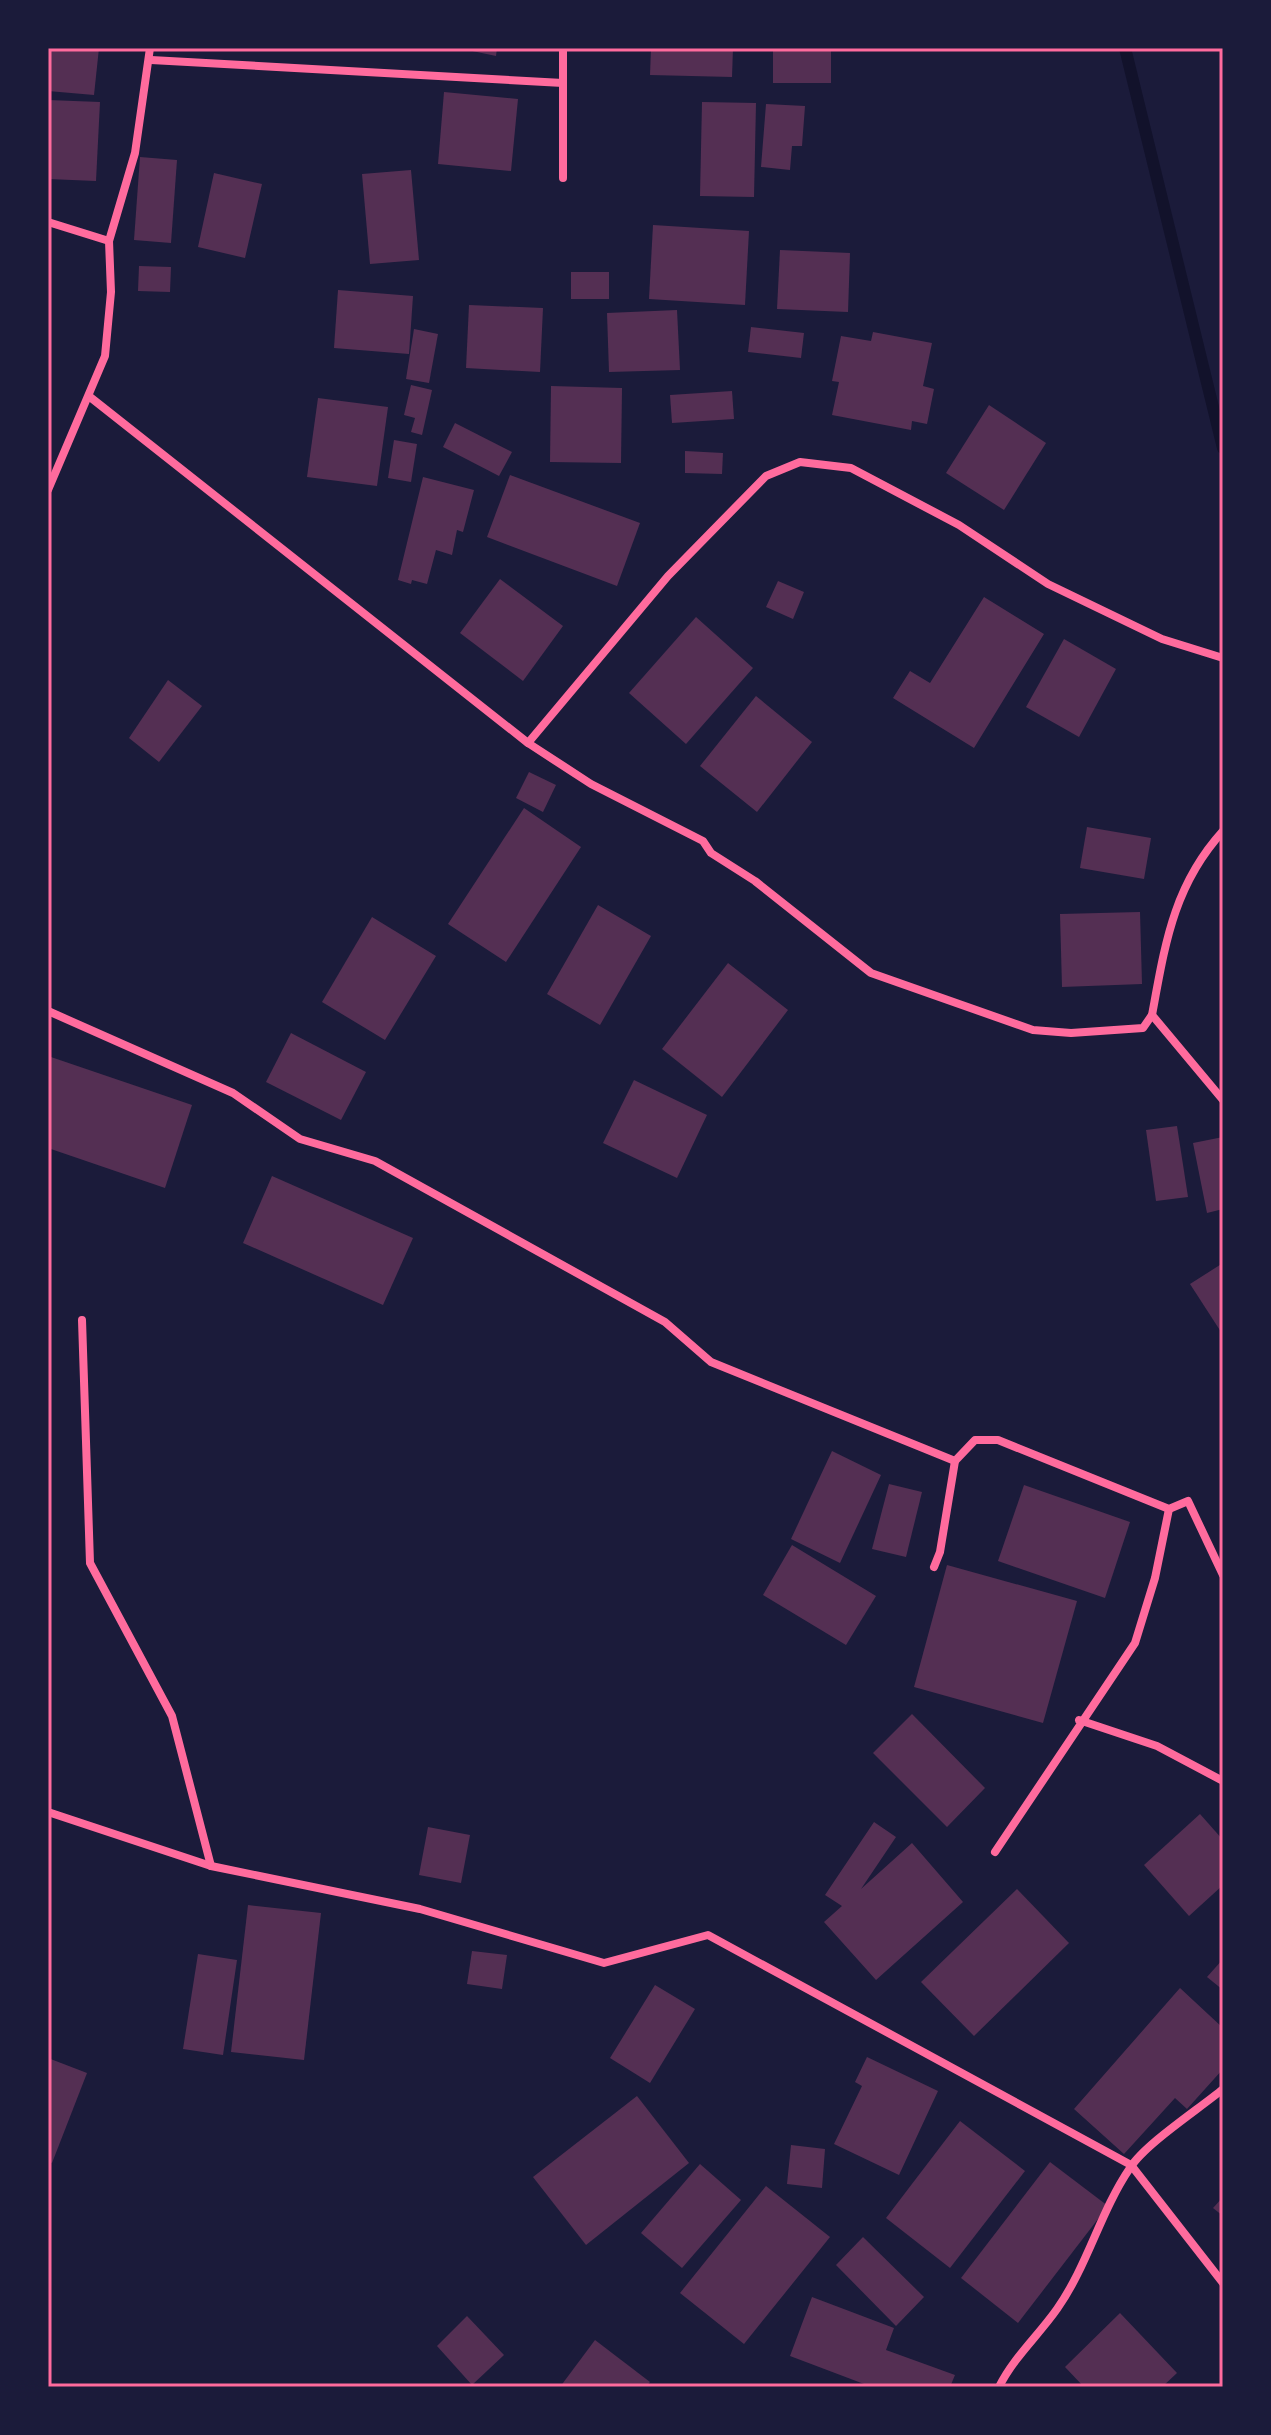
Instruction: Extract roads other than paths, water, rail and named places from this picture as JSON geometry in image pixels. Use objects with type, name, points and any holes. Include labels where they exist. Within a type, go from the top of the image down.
[{"type":"street","points":[[48,490],[105,356],[111,292],[109,241],[135,153],[151,60],[150,48]]},
{"type":"street","points":[[563,48],[563,178]]},
{"type":"street","points":[[151,60],[563,83]]},
{"type":"street","points":[[48,222],[109,241]]},
{"type":"street","points":[[90,397],[528,743],[591,784],[703,841],[711,853],[755,881],[871,973],[1033,1030],[1143,1028],[1152,1015],[1178,898],[1203,853],[1223,831]]},
{"type":"street","points":[[528,743],[668,576],[766,476],[800,462],[851,468],[959,525],[1048,584],[1162,639],[1223,658]]},
{"type":"street","points":[[48,1011],[233,1093],[300,1139],[375,1161],[665,1322],[711,1362],[955,1461]]},
{"type":"street","points":[[1152,1015],[1223,1100]]},
{"type":"street","points":[[82,1320],[90,1563],[172,1716],[211,1866]]},
{"type":"street","points":[[934,1567],[940,1552],[955,1461],[975,1440],[998,1440],[1169,1509],[1188,1501],[1223,1575]]},
{"type":"street","points":[[995,1852],[1079,1720],[1135,1643],[1155,1578],[1169,1509]]},
{"type":"street","points":[[1079,1720],[1157,1746],[1223,1781]]},
{"type":"street","points":[[48,1812],[211,1866],[420,1909],[604,1963],[708,1935],[1131,2165],[1223,2283]]},
{"type":"street","points":[[999,2387],[1010,2365],[1057,2310],[1083,2266],[1104,2213],[1131,2165],[1223,2089]]},
{"type":"waterway","points":[[1125,48],[1223,448]]}]
